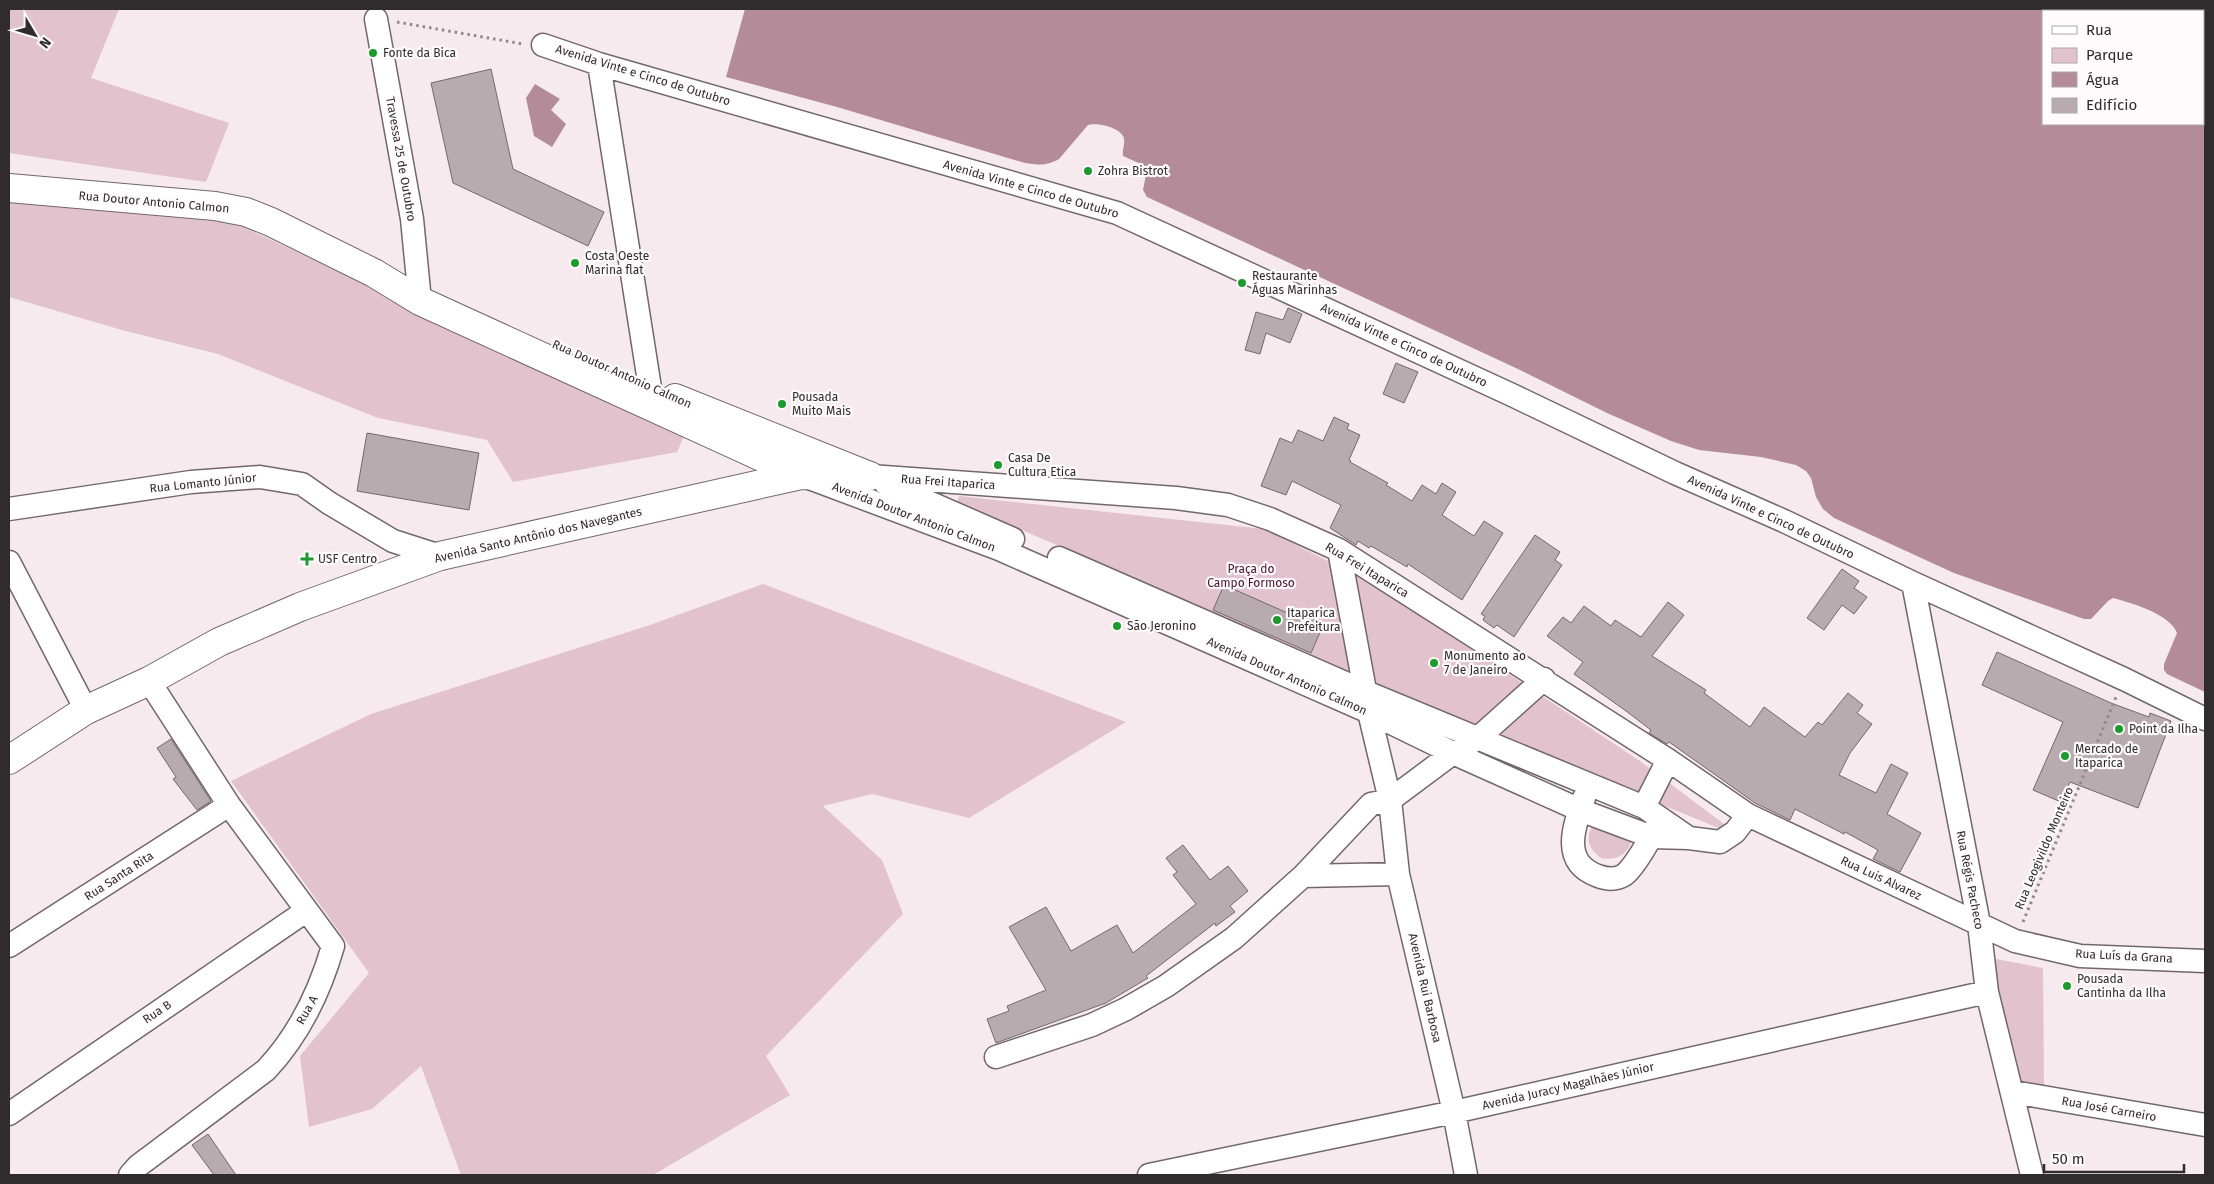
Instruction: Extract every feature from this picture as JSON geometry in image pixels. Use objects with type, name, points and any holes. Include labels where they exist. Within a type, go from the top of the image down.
[{"type":"street","name":"Travessa 25 de Outubro","points":[[376,19],[412,219],[419,292]]},
{"type":"street","name":"Avenida Vinte e Cinco de Outubro","points":[[543,45],[599,64],[1117,214],[1503,391],[1674,473],[1784,521],[1912,583],[2124,679],[2205,719]]},
{"type":"street","points":[[599,64],[652,398]]},
{"type":"street","name":"Rua Doutor Antonio Calmon","points":[[9,188],[230,208],[271,222],[374,273],[652,398],[801,475]]},
{"type":"street","name":"Rua Doutor Antonio Calmon","points":[[652,398],[870,476]]},
{"type":"street","name":"Avenida Santo Antônio dos Navegantes","points":[[9,760],[86,710],[149,681],[219,642],[300,607],[440,556],[801,475],[870,476]]},
{"type":"street","name":"Avenida Doutor Antonio Calmon","points":[[801,475],[1003,543]]},
{"type":"street","name":"Rua Lomanto Júnior","points":[[9,509],[191,482],[260,476],[302,484],[329,503],[393,541],[440,556]]},
{"type":"street","name":"Avenida Doutor Antonio Calmon","points":[[870,476],[1003,543],[1367,702],[1477,739],[1589,785],[1689,838],[1720,842],[1735,832],[1748,815]]},
{"type":"street","name":"Rua Frei Itaparica","points":[[870,476],[1176,498],[1228,506],[1270,519],[1339,550],[1544,679],[1748,815]]},
{"type":"street","name":"Avenida Rui Barbosa","points":[[1339,550],[1367,702],[1390,800],[1398,874],[1454,1112],[1466,1175]]},
{"type":"street","points":[[9,562],[86,710]]},
{"type":"street","name":"Rua Régis Pacheco","points":[[1912,583],[1979,924],[1987,992],[2032,1175]]},
{"type":"street","points":[[996,1057],[1092,1025],[1126,1009],[1166,986],[1234,938],[1303,876],[1371,804],[1390,800],[1453,753],[1477,739],[1544,679]]},
{"type":"street","name":"Rua A","points":[[130,1175],[138,1166],[266,1070],[282,1052],[315,996],[328,965],[333,946],[229,805],[149,681]]},
{"type":"street","name":"Avenida Doutor Antonio Calmon","points":[[1367,702],[1453,753],[1580,810],[1652,820]]},
{"type":"street","points":[[1589,785],[1572,840],[1573,849],[1580,865],[1586,870],[1599,877],[1614,878],[1626,873],[1652,820],[1668,760]]},
{"type":"street","name":"Rua Santa Rita","points":[[9,946],[229,805]]},
{"type":"street","name":"Rua Luis Alvarez","points":[[1748,815],[2015,941]]},
{"type":"street","points":[[1303,876],[1398,874]]},
{"type":"street","name":"Rua B","points":[[9,1114],[306,911]]},
{"type":"street","name":"Rua Luís da Grana","points":[[2015,941],[2080,956],[2205,961]]},
{"type":"street","name":"Avenida Juracy Magalhães Júnior","points":[[1149,1175],[1454,1112],[1987,992]]},
{"type":"street","name":"Rua José Carneiro","points":[[2013,1092],[2205,1125]]},
{"type":"path","points":[[376,19],[525,45],[543,45]]},
{"type":"path","name":"Rua Leogivildo Monteiro","points":[[2015,941],[2124,679]]},
{"type":"green space","points":[[9,9],[119,9],[91,78],[229,123],[206,182],[9,153]]},
{"type":"green space","points":[[9,196],[217,215],[686,431],[677,452],[513,482],[487,440],[378,418],[218,354],[122,330],[9,297]]},
{"type":"green space","name":"Praça do Campo Formoso","points":[[959,496],[1264,529],[1370,582],[1640,761],[1724,824],[1721,829],[1621,788],[957,502]]},
{"type":"green space","points":[[763,584],[1126,722],[969,818],[872,794],[823,806],[882,860],[903,914],[766,1056],[790,1095],[653,1175],[461,1175],[421,1066],[372,1109],[309,1127],[300,1056],[369,973],[231,781],[371,714],[650,625]]},
{"type":"green space","points":[[1593,825],[1631,843],[1629,848],[1615,858],[1601,858],[1593,851],[1589,843],[1589,834]]},
{"type":"green space","points":[[1991,958],[2043,968],[2044,1089],[2022,1087]]},
{"type":"water","points":[[745,9],[2205,9],[2205,692],[2167,674],[2164,670],[2164,664],[2177,633],[2167,620],[2150,610],[2113,598],[2091,619],[2084,619],[1954,573],[1834,518],[1823,509],[1816,497],[1811,478],[1806,471],[1796,465],[1761,457],[1699,450],[1671,441],[1607,413],[1518,369],[1147,197],[1143,190],[1147,169],[1143,165],[1123,156],[1123,135],[1115,129],[1103,125],[1088,125],[1059,159],[1046,164],[1030,164],[837,107],[726,77]]},
{"type":"water","points":[[535,84],[560,99],[551,110],[566,124],[552,147],[534,136],[526,98]]},
{"type":"building","points":[[491,69],[513,169],[604,212],[588,246],[453,183],[431,83]]},
{"type":"building","points":[[1288,308],[1302,314],[1290,343],[1266,333],[1260,354],[1245,350],[1256,312],[1283,320]]},
{"type":"building","points":[[1396,363],[1418,372],[1404,403],[1383,394]]},
{"type":"building","points":[[1334,417],[1349,424],[1347,429],[1360,435],[1349,460],[1350,462],[1388,483],[1386,485],[1412,501],[1422,485],[1436,494],[1442,483],[1456,492],[1442,515],[1474,536],[1484,521],[1503,533],[1462,600],[1408,564],[1407,567],[1371,546],[1369,548],[1358,541],[1356,545],[1330,528],[1341,505],[1292,481],[1286,495],[1261,486],[1280,438],[1292,443],[1298,430],[1323,441]]},
{"type":"building","points":[[367,433],[479,453],[469,510],[357,491]]},
{"type":"building","points":[[1535,535],[1560,552],[1555,560],[1562,565],[1514,637],[1497,625],[1494,628],[1483,620],[1485,616],[1481,614]]},
{"type":"building","points":[[1842,569],[1859,581],[1854,588],[1867,597],[1854,614],[1842,605],[1824,630],[1807,618]]},
{"type":"building","name":"Itaparica Prefeitura","points":[[1224,585],[1299,618],[1301,614],[1324,623],[1311,653],[1213,610]]},
{"type":"building","points":[[1668,602],[1684,615],[1652,656],[1706,690],[1704,693],[1750,727],[1764,707],[1805,737],[1818,722],[1822,725],[1848,693],[1863,705],[1857,713],[1872,724],[1850,753],[1839,775],[1876,793],[1891,764],[1908,773],[1887,814],[1921,833],[1900,872],[1873,859],[1878,850],[1845,832],[1844,834],[1795,809],[1790,820],[1755,803],[1669,742],[1667,744],[1649,733],[1651,730],[1574,674],[1583,662],[1547,636],[1563,617],[1571,623],[1584,606],[1611,626],[1615,620],[1641,637]]},
{"type":"building","points":[[1997,652],[2111,703],[2149,717],[2150,713],[2171,721],[2138,808],[2070,782],[2061,802],[2033,790],[2063,722],[1982,685]]},
{"type":"building","points":[[171,739],[211,801],[197,810],[173,779],[176,777],[157,748]]},
{"type":"building","points":[[1183,845],[1210,880],[1228,866],[1248,891],[1230,906],[1235,912],[1216,926],[1215,923],[1146,976],[1148,978],[1106,1003],[996,1043],[987,1019],[1009,1011],[1007,1006],[1046,990],[1009,927],[1046,907],[1071,951],[1117,925],[1133,953],[1196,904],[1173,875],[1177,872],[1166,858]]},
{"type":"building","points":[[208,1134],[236,1175],[214,1175],[192,1145]]},
{"type":"place","name":"Fonte da Bica","points":[[373,53]]},
{"type":"place","name":"Zohra Bistrot","points":[[1088,171]]},
{"type":"place","name":"Costa Oeste Marina flat","points":[[575,263]]},
{"type":"place","name":"Restaurante Águas Marinhas","points":[[1242,283]]},
{"type":"place","name":"Pousada Muito Mais","points":[[782,404]]},
{"type":"place","name":"Casa De Cultura Etica","points":[[998,465]]},
{"type":"place","name":"USF Centro","points":[[307,559]]},
{"type":"place","name":"Itaparica Prefeitura","points":[[1277,620]]},
{"type":"place","name":"São Jeronino","points":[[1117,626]]},
{"type":"place","name":"Monumento ao 7 de Janeiro","points":[[1434,663]]},
{"type":"place","name":"Point da Ilha","points":[[2119,729]]},
{"type":"place","name":"Mercado de Itaparica","points":[[2065,756]]},
{"type":"place","name":"Pousada Cantinha da Ilha","points":[[2067,986]]}]
